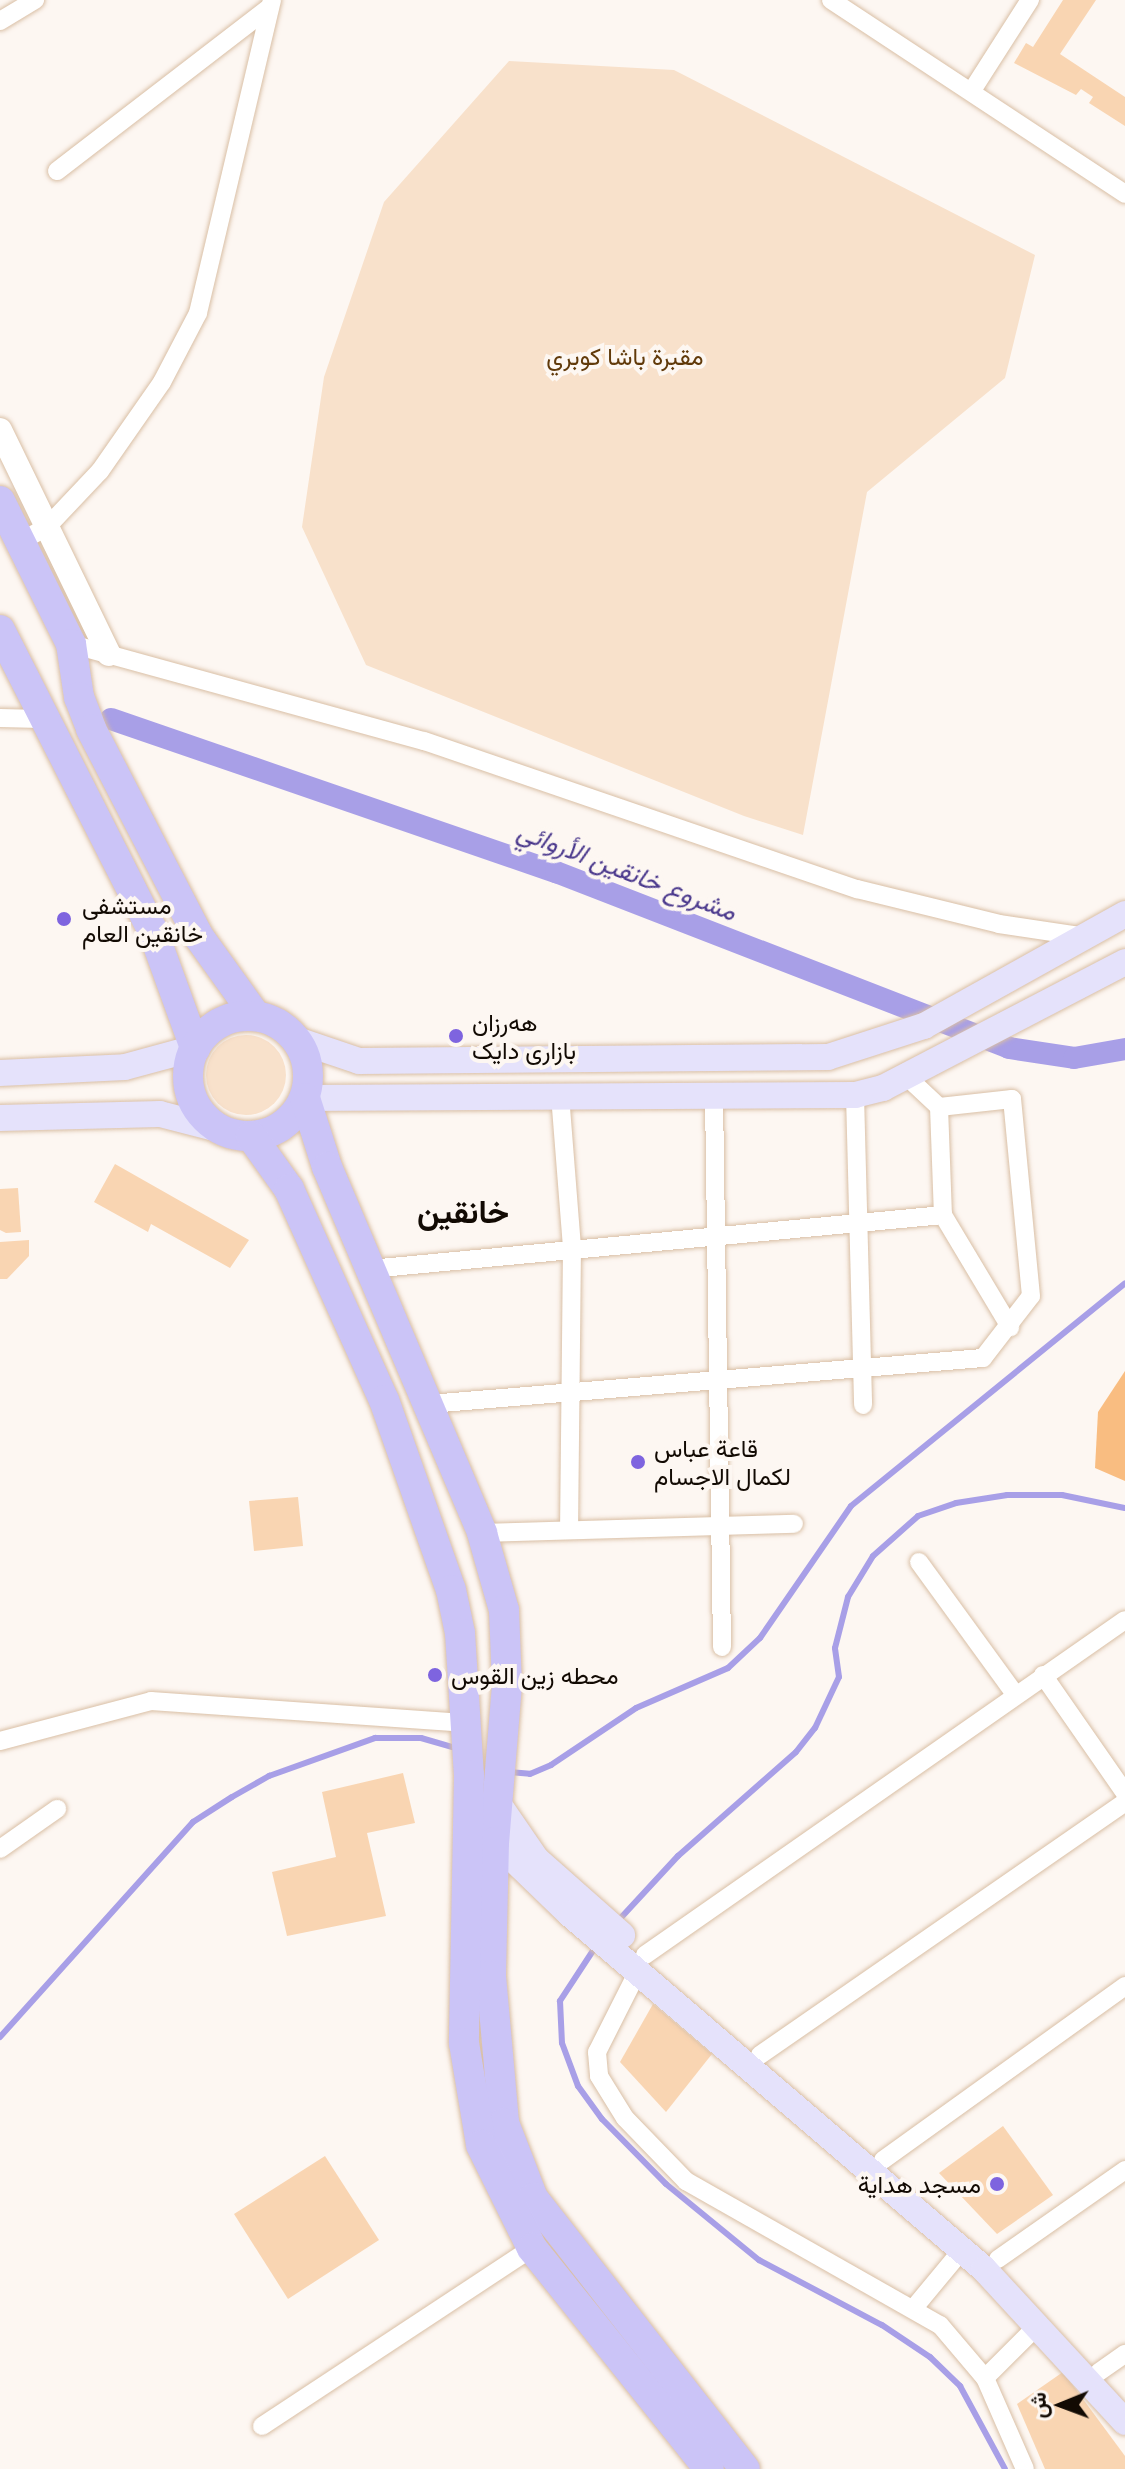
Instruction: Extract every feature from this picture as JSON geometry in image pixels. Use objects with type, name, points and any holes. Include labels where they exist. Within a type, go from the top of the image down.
[{"type":"main road","points":[[0,501],[71,644],[79,697],[91,729],[199,937],[255,1015],[286,1028],[297,1040],[308,1069],[305,1098],[370,1269],[425,1392],[496,1575],[507,1643],[494,1842],[492,2027],[504,2123],[515,2157],[533,2198],[745,2469]]},
{"type":"main road","points":[[0,630],[41,719],[152,929],[195,1048]]},
{"type":"main road","points":[[297,1040],[359,1061],[847,1054],[951,1013],[1125,914]]},
{"type":"main road","points":[[305,1098],[855,1095],[906,1076],[1125,962]]},
{"type":"main road","points":[[255,1015],[220,1022],[195,1048],[189,1066],[192,1094],[206,1119],[237,1133],[289,1189],[384,1400],[451,1590],[468,1732],[462,1998],[468,2083],[481,2145],[532,2248],[709,2469]]},
{"type":"main road","points":[[0,1073],[125,1067],[195,1048]]},
{"type":"main road","points":[[847,1054],[855,1095]]},
{"type":"main road","points":[[0,1118],[160,1114],[237,1133],[283,1125],[305,1098]]},
{"type":"main road","points":[[384,1400],[425,1392]]},
{"type":"main road","points":[[451,1590],[496,1575]]},
{"type":"main road","points":[[497,1795],[524,1846],[577,1907]]},
{"type":"main road","points":[[467,1813],[494,1842],[637,1959],[962,2250],[1036,2327],[1098,2383],[1125,2397]]},
{"type":"main road","points":[[637,1959],[760,2055],[998,2259],[1098,2383],[1125,2422]]},
{"type":"street","points":[[0,21],[35,0]]},
{"type":"street","points":[[831,0],[973,89],[1125,194]]},
{"type":"street","points":[[973,89],[1030,0]]},
{"type":"street","points":[[57,171],[271,4]]},
{"type":"street","points":[[19,542],[47,527],[76,500],[130,430],[198,313],[271,4]]},
{"type":"street","points":[[0,430],[109,654]]},
{"type":"street","points":[[71,644],[424,741],[857,889],[999,924],[1086,937]]},
{"type":"street","points":[[0,718],[41,719]]},
{"type":"street","points":[[906,1076],[939,1107],[943,1215],[1010,1327]]},
{"type":"street","points":[[560,1095],[572,1247],[574,1389],[569,1529]]},
{"type":"street","points":[[714,1095],[722,1647]]},
{"type":"street","points":[[855,1095],[863,1405]]},
{"type":"street","points":[[425,1392],[574,1389],[983,1358],[1031,1296],[1012,1099],[939,1107]]},
{"type":"street","points":[[370,1269],[716,1233],[943,1215]]},
{"type":"street","points":[[482,1533],[794,1524]]},
{"type":"street","points":[[919,1562],[1015,1694]]},
{"type":"street","points":[[1025,2469],[985,2378],[956,2340],[913,2309],[728,2208],[686,2181],[637,2133],[604,2087],[596,2066],[600,2041],[637,1959],[1125,1620]]},
{"type":"street","points":[[1043,1675],[1125,1793]]},
{"type":"street","points":[[0,1741],[151,1701],[468,1732]]},
{"type":"street","points":[[760,2055],[1125,1802]]},
{"type":"street","points":[[0,1849],[57,1809]]},
{"type":"street","points":[[883,2160],[1125,1986]]},
{"type":"street","points":[[998,2259],[1125,2170]]},
{"type":"street","points":[[262,2426],[532,2248]]},
{"type":"street","points":[[913,2309],[962,2250]]},
{"type":"street","points":[[985,2378],[1036,2327]]},
{"type":"street","points":[[1125,2354],[1098,2383],[1125,2434]]},
{"type":"green space","name":"مقبرة باشا كوبري","points":[[509,61],[674,70],[1035,255],[1005,378],[867,492],[803,835],[744,816],[366,665],[302,527],[324,377],[384,202]]},
{"type":"green space","points":[[246,1035],[261,1038],[274,1047],[283,1060],[286,1075],[283,1090],[274,1103],[261,1112],[246,1115],[231,1112],[218,1103],[209,1090],[206,1075],[209,1060],[218,1047],[231,1038]]},
{"type":"shaded area","points":[[1125,1371],[1125,1481],[1095,1468],[1098,1412]]},
{"type":"building","points":[[1063,0],[1096,0],[1060,54],[1125,97],[1125,126],[1089,103],[1093,97],[1081,89],[1076,95],[1014,63],[1026,43],[1033,47]]},
{"type":"building","points":[[115,1164],[249,1240],[230,1268],[151,1224],[148,1232],[94,1202]]},
{"type":"building","points":[[18,1188],[21,1232],[6,1233],[0,1230],[0,1189]]},
{"type":"building","points":[[29,1240],[29,1256],[7,1279],[0,1279],[0,1242]]},
{"type":"building","points":[[298,1497],[303,1546],[254,1551],[249,1501]]},
{"type":"building","points":[[403,1773],[415,1823],[367,1833],[386,1916],[287,1936],[272,1872],[336,1857],[322,1792]]},
{"type":"building","points":[[653,2004],[712,2054],[666,2112],[620,2062]]},
{"type":"building","name":"مسجد هداية","points":[[1003,2126],[1053,2195],[997,2234],[939,2173]]},
{"type":"building","points":[[325,2156],[379,2240],[288,2299],[234,2214]]},
{"type":"building","points":[[1063,2372],[1125,2456],[1125,2469],[1045,2469],[1017,2404]]},
{"type":"waterway","name":"مشروع خانقين الأروائي","points":[[111,719],[556,872],[1009,1048],[1074,1058],[1125,1049]]},
{"type":"waterway","points":[[509,1772],[530,1774],[551,1765],[636,1708],[728,1668],[760,1638],[851,1506],[1125,1283]]},
{"type":"waterway","points":[[617,1922],[678,1856],[796,1752],[815,1728],[839,1677],[835,1648],[848,1597],[873,1556],[918,1516],[956,1503],[1007,1495],[1062,1495],[1125,1508]]},
{"type":"waterway","points":[[0,2037],[193,1822],[232,1797],[269,1776],[375,1738],[421,1738],[459,1749]]},
{"type":"waterway","points":[[596,1946],[560,2001],[562,2043],[578,2086],[602,2119],[666,2184],[759,2260],[882,2325],[930,2357],[960,2386],[1005,2469]]},
{"type":"place","name":"مستشفى خانقين العام","points":[[64,919]]},
{"type":"place","name":"هەرزان بازاری دایک","points":[[456,1036]]},
{"type":"place","name":"قاعة عباس لكمال الاجسام","points":[[638,1462]]},
{"type":"place","name":"محطه زين القوس","points":[[435,1675]]},
{"type":"place","name":"مسجد هداية","points":[[997,2184]]},
{"type":"district","name":"خانقين","points":[[463,1211]]}]
